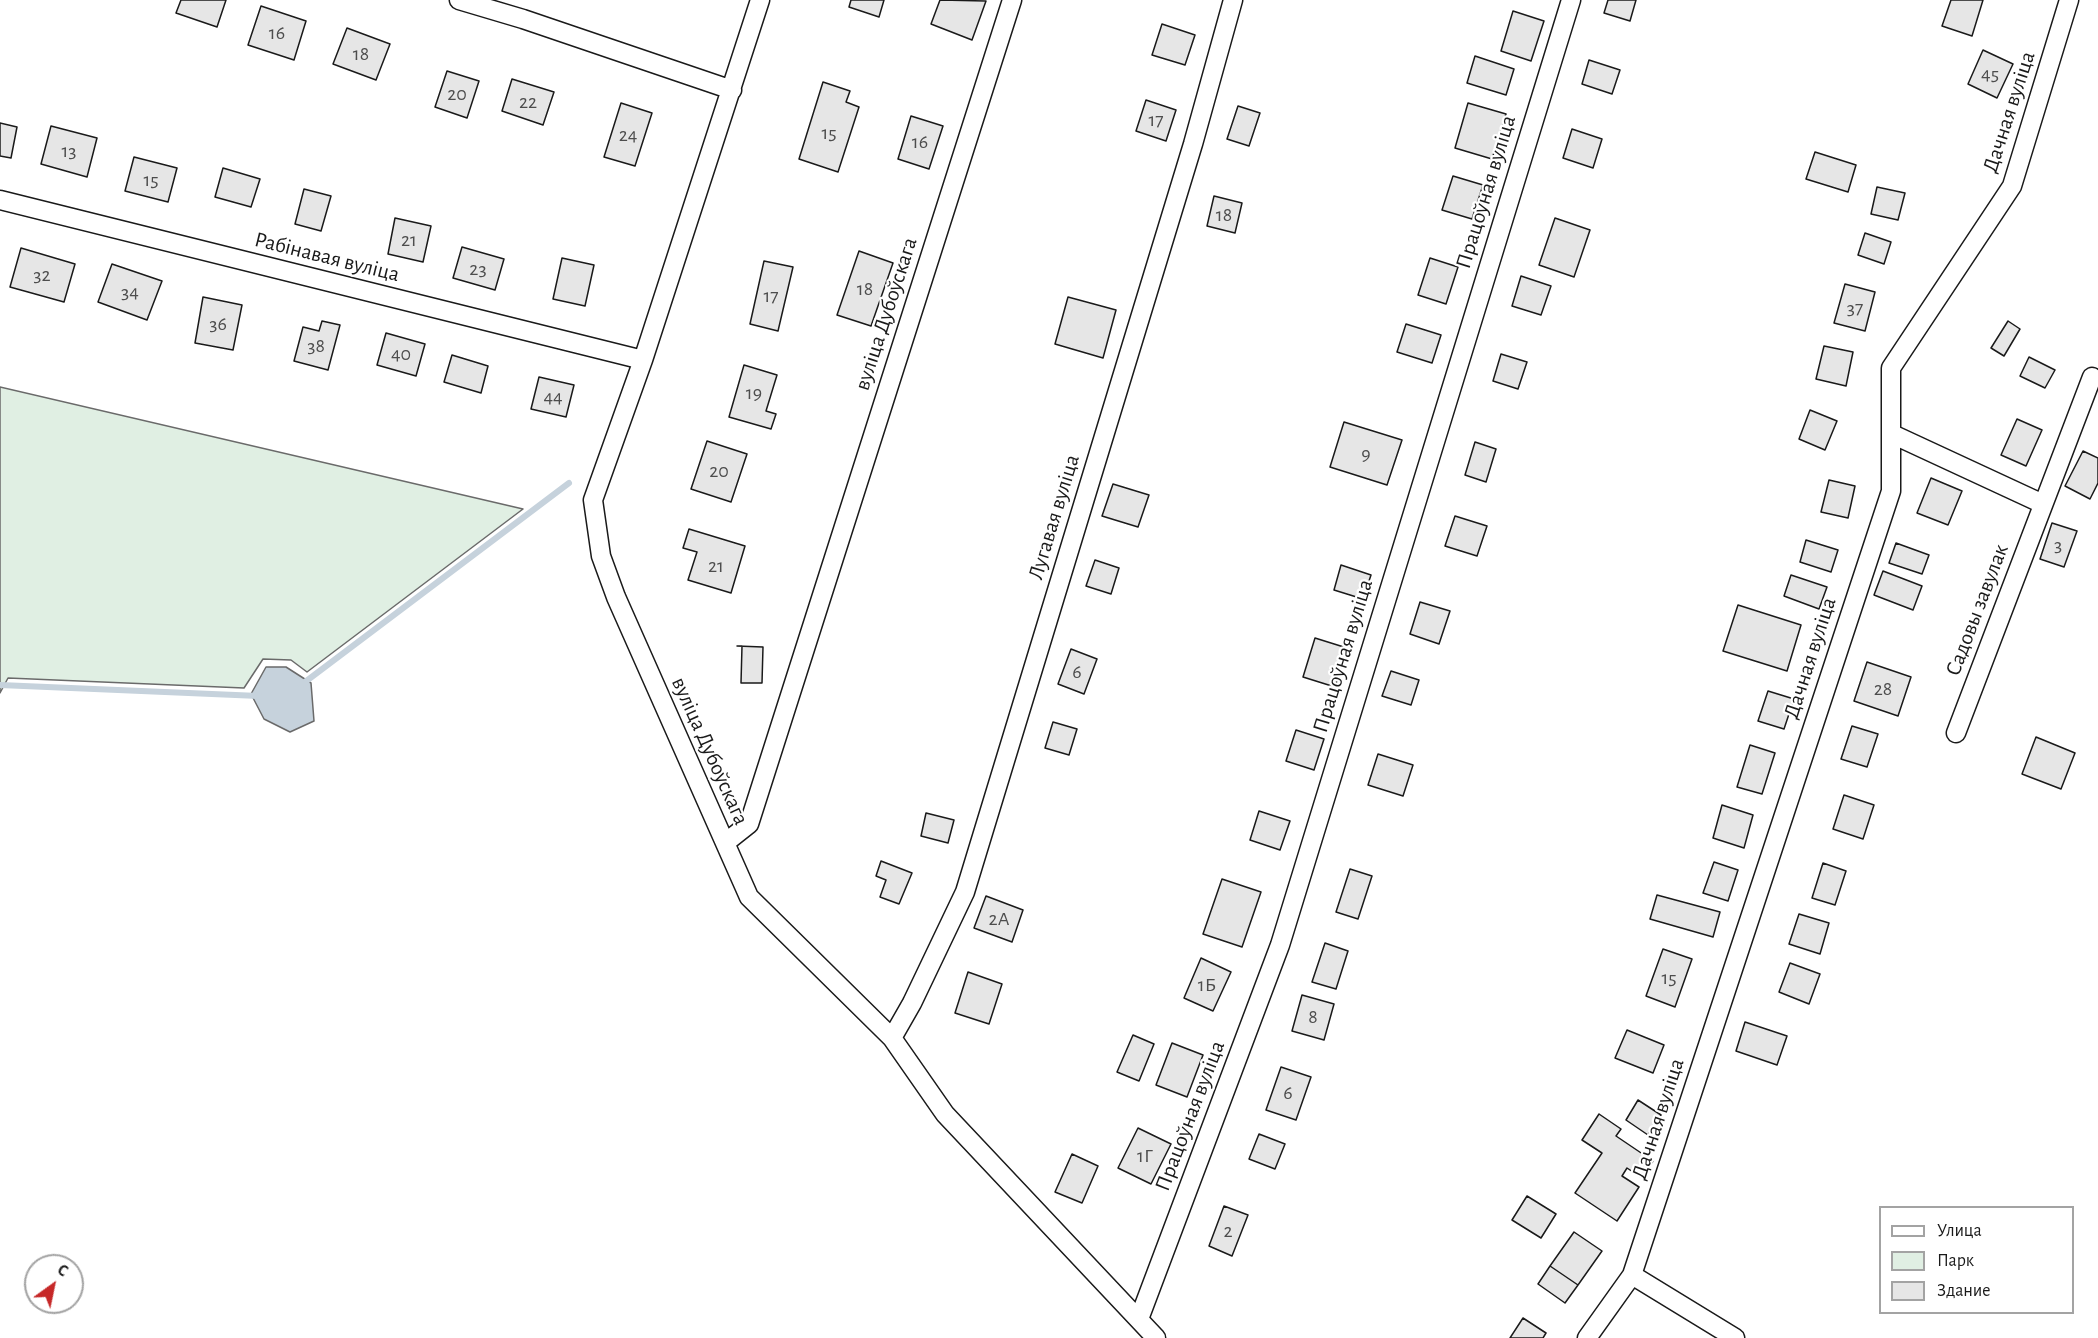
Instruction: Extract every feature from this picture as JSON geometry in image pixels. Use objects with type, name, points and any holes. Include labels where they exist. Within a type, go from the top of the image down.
[{"type":"street","points":[[459,0],[523,19],[732,90]]},
{"type":"street","name":"вуліца Дубоўскага","points":[[760,0],[643,360],[594,500],[601,556],[616,597],[725,843],[749,824],[1012,0]]},
{"type":"street","name":"Лугавая вуліца","points":[[892,1038],[912,1003],[965,892],[1193,144],[1233,0]]},
{"type":"street","name":"Працоўная вуліца","points":[[1139,1319],[1280,945],[1570,0]]},
{"type":"street","name":"Дачная вуліца","points":[[1587,1338],[1632,1275],[1890,491],[1892,368],[2012,186],[2069,0]]},
{"type":"street","name":"Рабінавая вуліца","points":[[0,200],[643,360]]},
{"type":"street","name":"Садовы завулак","points":[[1956,733],[2092,377]]},
{"type":"street","points":[[1892,434],[2043,504]]},
{"type":"street","points":[[725,843],[748,897],[892,1038],[945,1114],[1156,1338]]},
{"type":"street","points":[[1632,1275],[1735,1338]]},
{"type":"green space","points":[[0,387],[523,509],[307,672],[291,660],[263,659],[244,688],[8,678],[0,693]]},
{"type":"shaded area","points":[[266,667],[286,667],[311,683],[314,721],[290,732],[264,719],[251,694]]},
{"type":"building","points":[[181,0],[226,0],[217,27],[176,13]]},
{"type":"building","points":[[851,0],[884,0],[879,17],[849,7]]},
{"type":"building","points":[[940,0],[986,1],[972,40],[931,24]]},
{"type":"building","points":[[1608,0],[1636,0],[1630,21],[1604,13]]},
{"type":"building","points":[[1951,0],[1983,0],[1972,36],[1942,26]]},
{"type":"building","points":[[261,6],[306,21],[294,60],[248,45]]},
{"type":"building","points":[[1513,11],[1544,21],[1531,61],[1501,51]]},
{"type":"building","points":[[1162,24],[1195,35],[1185,65],[1152,55]]},
{"type":"building","points":[[347,28],[390,44],[376,80],[333,64]]},
{"type":"building","points":[[1983,50],[2013,64],[1997,98],[1968,84]]},
{"type":"building","points":[[1475,56],[1514,69],[1506,95],[1467,83]]},
{"type":"building","points":[[1589,60],[1620,70],[1612,94],[1582,84]]},
{"type":"building","points":[[447,71],[479,81],[467,118],[435,107]]},
{"type":"building","points":[[512,79],[554,92],[543,125],[502,111]]},
{"type":"building","points":[[823,82],[850,91],[846,102],[859,107],[838,172],[799,159]]},
{"type":"building","points":[[1146,100],[1176,110],[1166,141],[1136,131]]},
{"type":"building","points":[[621,103],[652,113],[635,166],[604,157]]},
{"type":"building","points":[[1468,103],[1506,114],[1492,159],[1455,148]]},
{"type":"building","points":[[1238,106],[1260,113],[1249,146],[1227,139]]},
{"type":"building","points":[[911,116],[943,126],[929,169],[898,159]]},
{"type":"building","points":[[0,123],[17,127],[11,158],[0,156]]},
{"type":"building","points":[[51,126],[97,138],[87,177],[41,164]]},
{"type":"building","points":[[1572,129],[1602,139],[1593,168],[1563,158]]},
{"type":"building","points":[[1815,152],[1856,165],[1848,192],[1806,179]]},
{"type":"building","points":[[134,157],[177,168],[168,202],[125,191]]},
{"type":"building","points":[[223,168],[260,179],[251,207],[215,197]]},
{"type":"building","points":[[1453,176],[1483,185],[1472,219],[1442,210]]},
{"type":"building","points":[[1877,187],[1905,193],[1898,220],[1871,214]]},
{"type":"building","points":[[304,189],[331,196],[321,231],[295,224]]},
{"type":"building","points":[[1214,196],[1242,203],[1235,233],[1207,226]]},
{"type":"building","points":[[395,218],[431,226],[423,262],[388,254]]},
{"type":"building","points":[[1555,218],[1590,230],[1574,277],[1539,265]]},
{"type":"building","points":[[1865,233],[1891,242],[1884,264],[1858,255]]},
{"type":"building","points":[[462,247],[504,259],[495,290],[453,278]]},
{"type":"building","points":[[21,248],[75,264],[64,302],[10,287]]},
{"type":"building","points":[[859,251],[893,263],[871,326],[837,315]]},
{"type":"building","points":[[562,258],[594,265],[585,306],[553,299]]},
{"type":"building","points":[[1430,258],[1458,267],[1446,304],[1418,295]]},
{"type":"building","points":[[764,261],[793,267],[778,331],[750,324]]},
{"type":"building","points":[[112,264],[162,281],[147,320],[98,302]]},
{"type":"building","points":[[1521,276],[1551,286],[1541,315],[1512,306]]},
{"type":"building","points":[[1845,284],[1875,292],[1865,331],[1834,323]]},
{"type":"building","points":[[203,297],[242,305],[233,350],[195,343]]},
{"type":"building","points":[[1068,297],[1116,310],[1103,358],[1055,344]]},
{"type":"building","points":[[322,321],[340,325],[328,370],[294,361],[303,327],[319,331]]},
{"type":"building","points":[[2008,321],[2020,329],[2004,356],[1991,348]]},
{"type":"building","points":[[1406,324],[1441,335],[1432,363],[1397,352]]},
{"type":"building","points":[[386,333],[425,344],[416,376],[377,365]]},
{"type":"building","points":[[1824,346],[1853,352],[1846,386],[1816,379]]},
{"type":"building","points":[[1501,354],[1527,362],[1518,389],[1493,381]]},
{"type":"building","points":[[452,355],[488,366],[481,393],[444,382]]},
{"type":"building","points":[[2029,357],[2055,370],[2045,388],[2020,376]]},
{"type":"building","points":[[744,365],[777,375],[766,411],[776,414],[771,429],[729,417]]},
{"type":"building","points":[[539,377],[574,385],[566,417],[531,409]]},
{"type":"building","points":[[1810,410],[1837,421],[1825,450],[1799,439]]},
{"type":"building","points":[[2017,419],[2042,430],[2026,466],[2001,455]]},
{"type":"building","points":[[1344,422],[1402,440],[1387,485],[1330,467]]},
{"type":"building","points":[[707,441],[747,454],[731,502],[691,489]]},
{"type":"building","points":[[1475,442],[1496,449],[1486,482],[1465,475]]},
{"type":"building","points":[[2083,451],[2098,458],[2098,483],[2090,499],[2065,486]]},
{"type":"building","points":[[1931,478],[1962,491],[1948,525],[1917,513]]},
{"type":"building","points":[[1829,480],[1855,486],[1848,518],[1821,512]]},
{"type":"building","points":[[1113,484],[1149,495],[1138,527],[1102,516]]},
{"type":"building","points":[[1455,516],[1487,526],[1477,556],[1445,546]]},
{"type":"building","points":[[2052,523],[2077,531],[2064,567],[2040,559]]},
{"type":"building","points":[[689,529],[745,546],[731,593],[688,580],[697,552],[683,548]]},
{"type":"building","points":[[1806,540],[1838,550],[1831,572],[1800,562]]},
{"type":"building","points":[[1896,543],[1929,555],[1922,574],[1889,563]]},
{"type":"building","points":[[1095,560],[1119,568],[1111,594],[1086,586]]},
{"type":"building","points":[[1341,565],[1371,575],[1363,599],[1334,590]]},
{"type":"building","points":[[1883,571],[1922,586],[1913,610],[1874,595]]},
{"type":"building","points":[[1791,575],[1827,587],[1819,609],[1784,596]]},
{"type":"building","points":[[1420,602],[1450,611],[1439,644],[1410,634]]},
{"type":"building","points":[[1738,605],[1801,625],[1787,671],[1723,651]]},
{"type":"building","points":[[1315,638],[1347,648],[1335,687],[1303,677]]},
{"type":"building","points":[[742,646],[763,647],[762,683],[741,683]]},
{"type":"building","points":[[1071,649],[1097,659],[1084,694],[1058,684]]},
{"type":"building","points":[[1867,662],[1911,677],[1898,716],[1854,701]]},
{"type":"building","points":[[1391,671],[1419,680],[1411,705],[1382,696]]},
{"type":"building","points":[[1768,691],[1794,699],[1784,729],[1758,721]]},
{"type":"building","points":[[1053,722],[1077,729],[1069,755],[1045,748]]},
{"type":"building","points":[[1852,726],[1878,734],[1867,767],[1841,759]]},
{"type":"building","points":[[1296,730],[1324,739],[1314,770],[1286,761]]},
{"type":"building","points":[[2036,737],[2075,753],[2061,789],[2022,774]]},
{"type":"building","points":[[1750,745],[1775,753],[1762,794],[1737,787]]},
{"type":"building","points":[[1378,754],[1413,765],[1403,796],[1368,785]]},
{"type":"building","points":[[1844,795],[1874,805],[1863,839],[1833,829]]},
{"type":"building","points":[[1722,805],[1753,815],[1744,848],[1713,838]]},
{"type":"building","points":[[1259,811],[1290,821],[1280,850],[1250,840]]},
{"type":"building","points":[[926,813],[954,820],[948,843],[921,836]]},
{"type":"building","points":[[881,861],[912,873],[899,904],[880,897],[886,880],[876,876]]},
{"type":"building","points":[[1714,862],[1738,870],[1728,901],[1703,893]]},
{"type":"building","points":[[1823,863],[1846,871],[1835,905],[1812,898]]},
{"type":"building","points":[[1350,869],[1372,876],[1358,919],[1336,912]]},
{"type":"building","points":[[1222,879],[1261,892],[1242,947],[1203,934]]},
{"type":"building","points":[[1657,895],[1720,912],[1713,937],[1650,919]]},
{"type":"building","points":[[986,896],[1023,910],[1012,942],[974,928]]},
{"type":"building","points":[[1799,914],[1829,923],[1820,954],[1789,944]]},
{"type":"building","points":[[1325,943],[1348,951],[1336,989],[1312,982]]},
{"type":"building","points":[[1663,949],[1692,959],[1675,1007],[1646,996]]},
{"type":"building","points":[[1201,958],[1231,972],[1213,1011],[1184,998]]},
{"type":"building","points":[[1790,963],[1820,974],[1809,1004],[1779,992]]},
{"type":"building","points":[[968,972],[1002,984],[989,1024],[955,1013]]},
{"type":"building","points":[[1302,995],[1334,1004],[1324,1040],[1292,1031]]},
{"type":"building","points":[[1745,1022],[1787,1036],[1777,1065],[1736,1051]]},
{"type":"building","points":[[1627,1030],[1664,1045],[1653,1073],[1615,1058]]},
{"type":"building","points":[[1133,1035],[1154,1044],[1139,1081],[1117,1072]]},
{"type":"building","points":[[1172,1043],[1203,1055],[1187,1097],[1156,1085]]},
{"type":"building","points":[[1281,1067],[1311,1077],[1296,1120],[1266,1110]]},
{"type":"building","points":[[1638,1100],[1661,1115],[1648,1135],[1626,1120]]},
{"type":"building","points":[[1599,1114],[1621,1129],[1616,1136],[1653,1161],[1642,1178],[1627,1168],[1622,1176],[1639,1187],[1617,1221],[1575,1193],[1602,1153],[1582,1140]]},
{"type":"building","points":[[1138,1128],[1171,1144],[1151,1184],[1118,1168]]},
{"type":"building","points":[[1259,1134],[1285,1144],[1275,1169],[1249,1159]]},
{"type":"building","points":[[1072,1154],[1098,1166],[1082,1203],[1055,1192]]},
{"type":"building","points":[[1527,1196],[1556,1214],[1541,1238],[1512,1220]]},
{"type":"building","points":[[1224,1206],[1248,1215],[1232,1256],[1209,1246]]},
{"type":"building","points":[[1574,1232],[1602,1251],[1578,1285],[1550,1266]]},
{"type":"building","points":[[1550,1266],[1578,1285],[1565,1303],[1538,1284]]},
{"type":"building","points":[[1523,1318],[1546,1333],[1543,1338],[1510,1338]]},
{"type":"waterway","points":[[301,685],[569,483]]},
{"type":"waterway","points":[[0,685],[259,696]]}]
